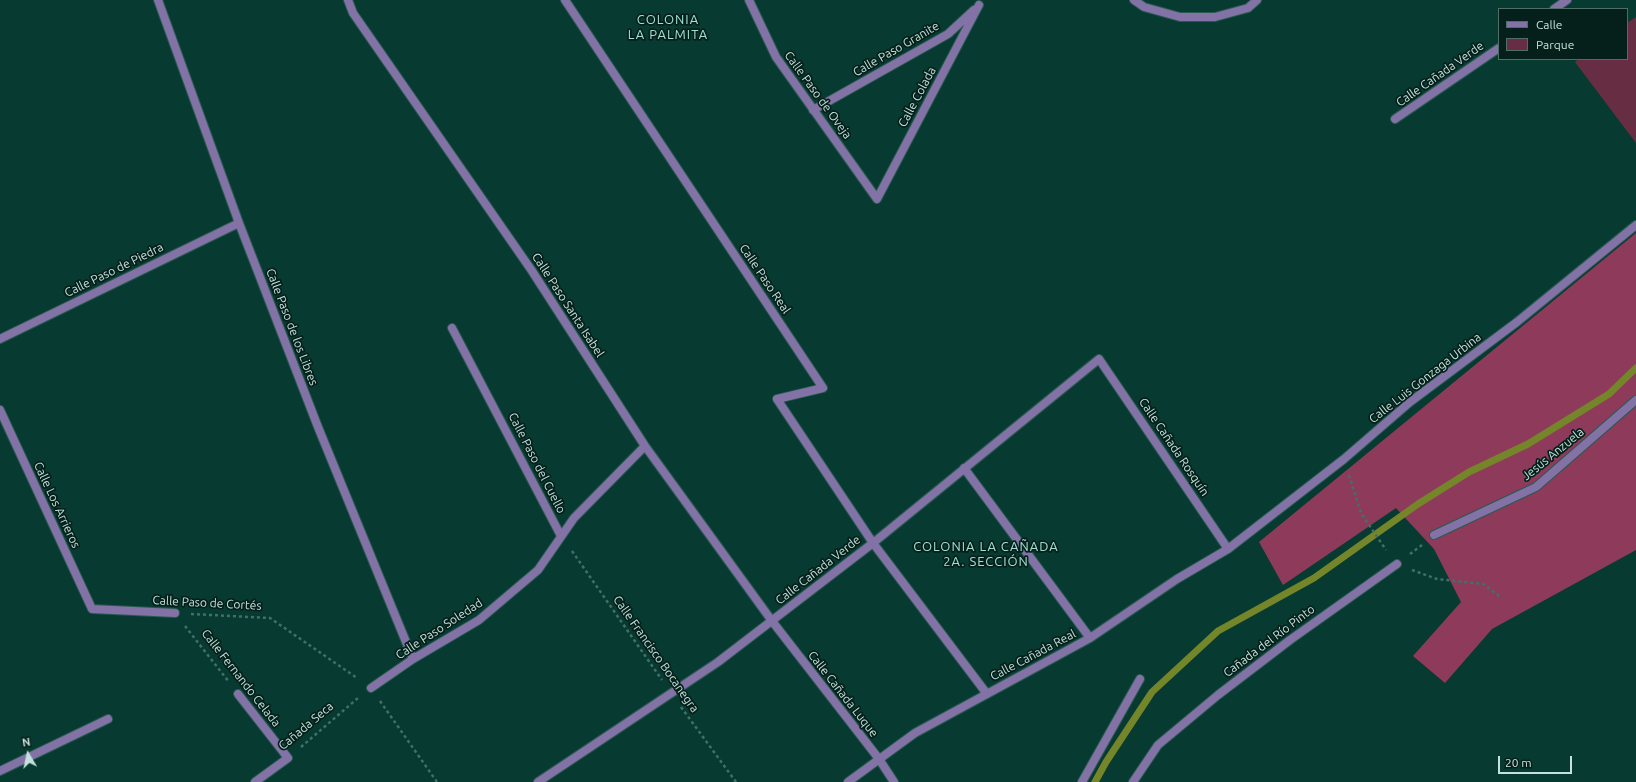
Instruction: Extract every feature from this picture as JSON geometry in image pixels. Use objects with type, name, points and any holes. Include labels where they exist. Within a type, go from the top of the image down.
[{"type":"street","name":"Calle Paso de los Libres","points":[[158,0],[239,223],[318,427],[414,659]]},
{"type":"street","name":"Calle Paso Santa Isabel","points":[[348,0],[353,13],[532,271],[645,446],[772,621]]},
{"type":"street","name":"Calle Paso Real","points":[[566,0],[823,388],[776,399],[873,542]]},
{"type":"street","name":"Calle Paso de Oveja","points":[[749,0],[776,57],[877,199]]},
{"type":"street","points":[[1134,0],[1144,7],[1180,17],[1215,17],[1248,8],[1256,0]]},
{"type":"street","points":[[1555,8],[1566,0]]},
{"type":"street","name":"Calle Paso Granite","points":[[813,110],[948,34],[977,3]]},
{"type":"street","name":"Calle Colada","points":[[877,199],[977,3]]},
{"type":"street","name":"Calle Cañada Verde","points":[[1395,119],[1498,49]]},
{"type":"street","name":"Calle Paso de Piedra","points":[[0,338],[239,223]]},
{"type":"street","name":"Calle Luis Gonzaga Urbina","points":[[1228,549],[1344,459],[1410,402],[1517,322],[1636,225]]},
{"type":"street","name":"Calle Paso del Cuello","points":[[452,328],[561,536]]},
{"type":"street","name":"Calle Cañada Verde","points":[[538,782],[718,662],[873,542],[1099,359]]},
{"type":"street","name":"Calle Cañada Rosquín","points":[[1099,359],[1228,549]]},
{"type":"street","name":"Jesús Anzuela","points":[[1434,535],[1536,487],[1636,400]]},
{"type":"street","name":"Calle Los Arrieros","points":[[0,410],[92,609]]},
{"type":"street","name":"Calle Paso Soledad","points":[[371,688],[414,659],[479,620],[538,570],[574,518],[645,446]]},
{"type":"street","points":[[964,468],[1090,638]]},
{"type":"street","points":[[873,542],[986,694]]},
{"type":"street","name":"Calle Cañada Real","points":[[848,782],[915,733],[1090,638],[1177,580],[1228,549]]},
{"type":"street","name":"Cañada del Río Pinto","points":[[1133,782],[1158,745],[1218,695],[1290,640],[1397,564]]},
{"type":"street","name":"Calle Paso de Cortés","points":[[92,609],[175,613]]},
{"type":"street","name":"Calle Cañada Luque","points":[[772,621],[879,759],[894,782]]},
{"type":"street","points":[[1082,782],[1140,679]]},
{"type":"street","name":"Calle Fernando Celada","points":[[238,694],[288,758]]},
{"type":"street","points":[[0,771],[108,719]]},
{"type":"street","name":"Cañada Seca","points":[[255,782],[288,758]]},
{"type":"path","points":[[1344,459],[1361,513],[1380,542]]},
{"type":"path","points":[[1397,564],[1434,535]]},
{"type":"path","name":"Calle Francisco Bocanegra","points":[[561,536],[736,782]]},
{"type":"path","points":[[1397,564],[1437,579],[1483,584],[1502,598]]},
{"type":"path","name":"Calle Paso de Cortés","points":[[175,613],[270,618],[371,688],[438,782]]},
{"type":"path","name":"Calle Fernando Celada","points":[[175,613],[238,694]]},
{"type":"path","name":"Cañada Seca","points":[[288,758],[371,688]]},
{"type":"green space","points":[[1636,17],[1636,143],[1575,62],[1578,60],[1628,60],[1628,22]]},
{"type":"shaded area","points":[[1636,233],[1636,550],[1492,629],[1445,683],[1413,656],[1461,602],[1434,549],[1396,508],[1283,585],[1259,542]]},
{"type":"waterway","points":[[1095,782],[1106,762],[1152,692],[1218,631],[1314,578],[1418,504],[1469,472],[1528,444],[1609,394],[1636,368]]},
{"type":"district","name":"COLONIA LA PALMITA","points":[[668,28]]},
{"type":"district","name":"COLONIA LA CAÑADA 2A. SECCIÓN","points":[[986,554]]}]
